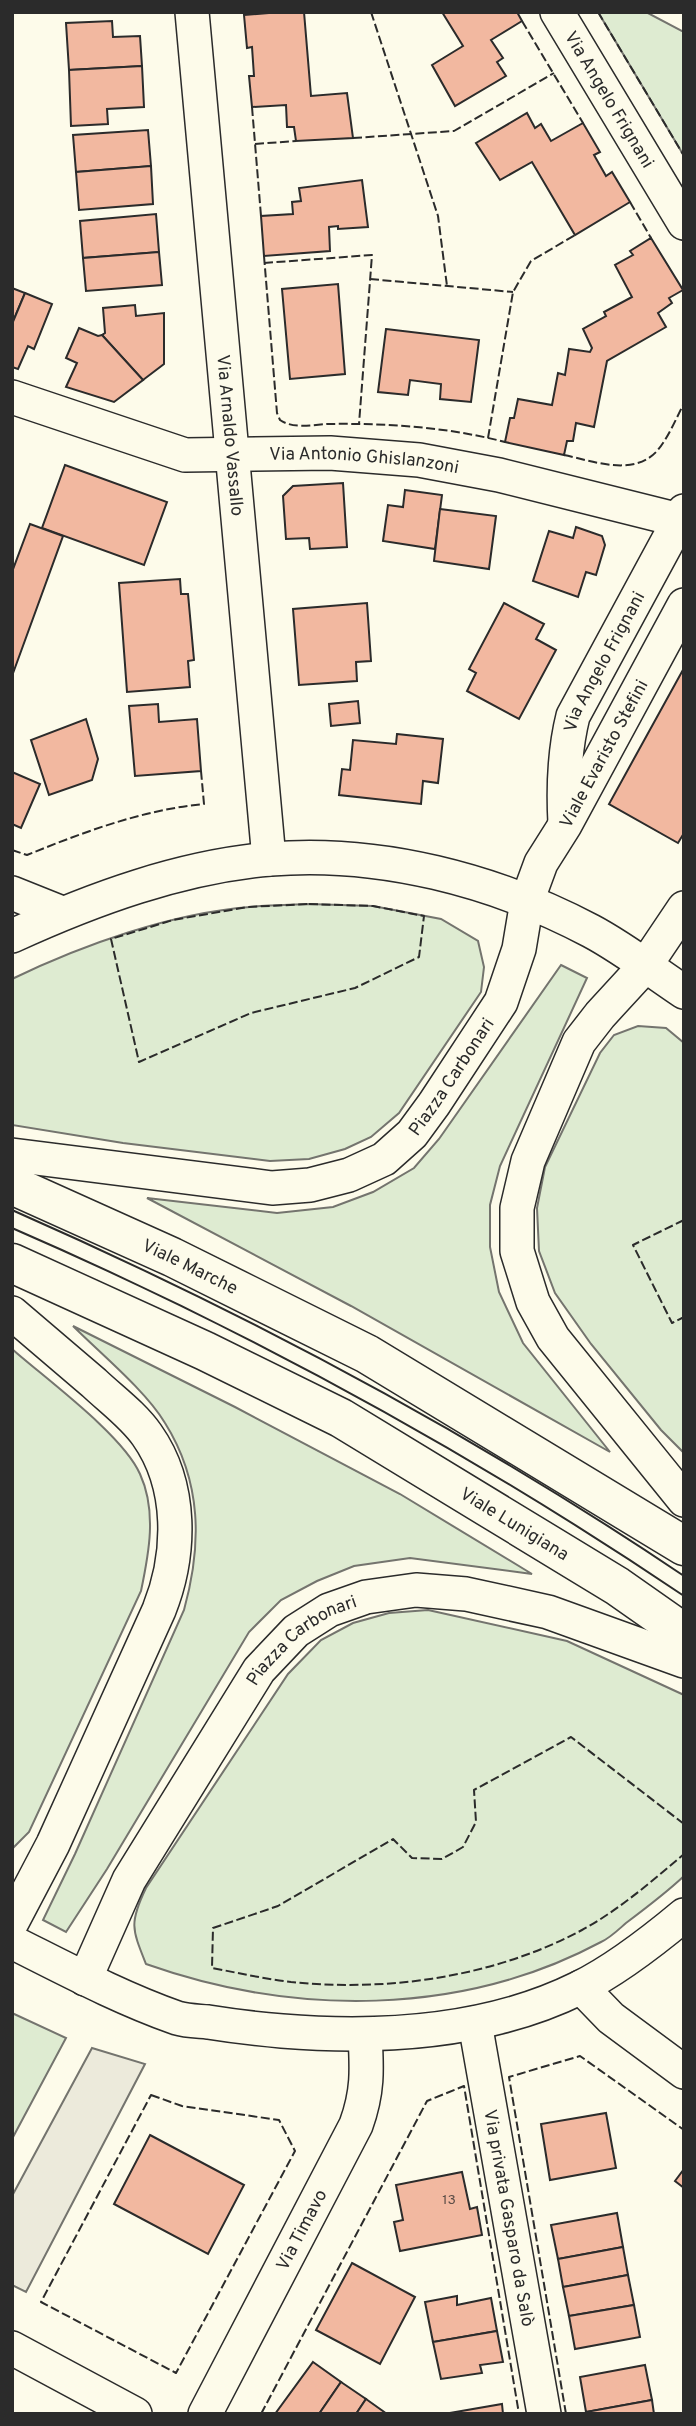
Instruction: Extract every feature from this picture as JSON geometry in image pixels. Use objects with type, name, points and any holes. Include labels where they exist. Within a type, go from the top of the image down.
[{"type":"main road","name":"Viale Marche","points":[[12,1185],[172,1257],[367,1354],[684,1546]]},
{"type":"main road","name":"Viale Lunigiana","points":[[12,1264],[205,1351],[341,1418],[617,1586],[684,1633]]},
{"type":"street","name":"Via Arnaldo Vassallo","points":[[192,12],[270,859]]},
{"type":"street","name":"Via Angelo Frignani","points":[[557,12],[684,223]]},
{"type":"street","name":"Via Antonio Ghislanzoni","points":[[12,397],[185,455],[330,453],[419,460],[681,516]]},
{"type":"street","name":"Via Angelo Frignani","points":[[565,825],[563,778],[567,739],[573,716],[681,516]]},
{"type":"street","name":"Viale Evaristo Stefini","points":[[527,901],[541,863],[565,825],[684,605]]},
{"type":"street","points":[[12,936],[62,913],[127,890],[194,872],[270,859],[330,859],[393,865],[449,876],[527,901],[592,931],[684,992]]},
{"type":"street","points":[[12,893],[62,913]]},
{"type":"street","name":"Piazza Carbonari","points":[[12,1155],[272,1188],[310,1185],[349,1175],[384,1158],[412,1134],[501,1002],[519,949],[527,901]]},
{"type":"street","points":[[684,908],[645,966],[579,1042],[564,1083],[528,1161],[517,1208],[517,1251],[533,1302],[553,1338],[684,1500]]},
{"type":"street","points":[[12,1313],[121,1407],[146,1433],[167,1477],[176,1531],[173,1572],[159,1610],[53,1844],[12,1922]]},
{"type":"street","name":"Piazza Carbonari","points":[[85,1979],[129,1880],[259,1671],[296,1631],[330,1610],[366,1597],[416,1590],[466,1594],[548,1612],[684,1661]]},
{"type":"street","points":[[12,1942],[85,1979],[179,2018],[252,2028],[365,2035],[422,2031],[475,2023],[530,2008],[581,1987],[654,1940],[684,1915]]},
{"type":"street","points":[[581,1987],[611,2018],[684,2072]]},
{"type":"street","name":"Via privata Gasparo da Salò","points":[[475,2023],[544,2414]]},
{"type":"street","name":"Via Timavo","points":[[205,2414],[356,2125],[365,2100],[365,2035]]},
{"type":"street","points":[[12,2348],[135,2414]]},
{"type":"green space","points":[[598,12],[646,12],[684,32],[684,156]]},
{"type":"green space","points":[[309,904],[373,906],[441,919],[478,941],[484,967],[481,992],[399,1113],[371,1137],[345,1149],[309,1159],[270,1161],[123,1143],[12,1125],[12,979],[68,954],[159,923],[220,910]]},
{"type":"green space","points":[[561,965],[587,978],[500,1166],[490,1205],[490,1247],[499,1292],[523,1343],[610,1452],[351,1306],[147,1198],[277,1213],[333,1207],[373,1192],[414,1168],[439,1139]]},
{"type":"green space","points":[[638,1026],[666,1028],[684,1043],[684,1453],[661,1430],[591,1344],[555,1293],[539,1251],[537,1208],[545,1167],[600,1053],[614,1035]]},
{"type":"green space","points":[[73,1326],[400,1494],[532,1574],[410,1558],[354,1566],[281,1600],[249,1632],[107,1869],[66,1932],[43,1920],[184,1610],[196,1538],[192,1491],[186,1468],[165,1423],[135,1385]]},
{"type":"green space","points":[[12,1349],[101,1425],[131,1459],[145,1488],[150,1532],[141,1591],[29,1832],[12,1849]]},
{"type":"green space","points":[[428,1610],[567,1641],[684,1695],[684,1876],[601,1942],[547,1967],[492,1984],[434,1996],[376,2001],[318,2000],[259,1993],[202,1981],[146,1964],[134,1926],[146,1888],[288,1674],[321,1640],[353,1623],[389,1613]]},
{"type":"green space","points":[[12,2013],[66,2038],[12,2139]]},
{"type":"shaded area","points":[[92,2048],[145,2064],[26,2292],[12,2285],[12,2196]]},
{"type":"building","points":[[304,12],[311,96],[347,93],[353,138],[296,141],[294,127],[287,127],[286,105],[252,107],[249,76],[254,76],[252,47],[247,48],[244,15]]},
{"type":"building","points":[[442,12],[517,12],[522,21],[491,40],[503,58],[497,62],[506,76],[455,106],[432,65],[463,46]]},
{"type":"building","points":[[112,21],[113,37],[140,36],[142,66],[69,70],[66,23]]},
{"type":"building","points":[[142,66],[144,107],[107,109],[108,124],[71,126],[69,70]]},
{"type":"building","points":[[527,113],[535,128],[541,124],[551,141],[583,123],[600,152],[594,155],[606,176],[612,172],[630,202],[575,235],[532,162],[500,180],[476,143]]},
{"type":"building","points":[[148,130],[151,166],[76,172],[73,135]]},
{"type":"building","points":[[151,166],[153,204],[79,210],[76,172]]},
{"type":"building","points":[[362,180],[368,227],[329,227],[330,251],[264,256],[261,216],[293,214],[292,202],[301,201],[299,188]]},
{"type":"building","points":[[156,214],[159,252],[83,258],[80,221]]},
{"type":"building","points":[[651,238],[683,290],[669,298],[672,303],[658,313],[666,327],[607,361],[594,427],[576,423],[573,441],[567,441],[564,455],[505,442],[510,418],[514,418],[518,399],[552,405],[558,373],[565,375],[569,349],[590,352],[592,348],[583,329],[606,316],[604,312],[632,297],[615,265],[633,255],[630,251]]},
{"type":"building","points":[[159,252],[162,285],[86,291],[83,258]]},
{"type":"building","points":[[338,284],[345,374],[290,379],[282,289]]},
{"type":"building","points":[[12,288],[25,293],[12,324]]},
{"type":"building","points":[[25,293],[52,304],[34,349],[28,346],[18,369],[12,367],[12,324]]},
{"type":"building","points":[[135,305],[136,316],[164,313],[164,364],[143,380],[102,335],[105,333],[103,308]]},
{"type":"building","points":[[79,328],[98,336],[102,335],[143,380],[114,402],[66,387],[77,363],[66,358]]},
{"type":"building","points":[[386,329],[479,340],[471,402],[440,399],[441,384],[410,380],[408,395],[378,392]]},
{"type":"building","points":[[65,465],[167,502],[144,565],[42,528]]},
{"type":"building","points":[[343,483],[347,547],[310,549],[309,538],[286,539],[283,496],[293,486]]},
{"type":"building","points":[[405,490],[442,495],[435,549],[383,541],[388,505],[403,507]]},
{"type":"building","points":[[440,509],[496,516],[489,569],[434,561]]},
{"type":"building","points":[[30,524],[63,536],[12,676],[12,572]]},
{"type":"building","points":[[576,527],[602,536],[605,545],[596,575],[586,572],[578,597],[533,581],[549,531],[573,538]]},
{"type":"building","points":[[180,579],[181,594],[188,594],[194,660],[188,661],[190,687],[127,692],[119,583]]},
{"type":"building","points":[[367,603],[371,661],[356,662],[357,681],[299,685],[293,609]]},
{"type":"building","points":[[504,603],[544,624],[536,639],[556,650],[519,719],[467,691],[476,673],[469,669]]},
{"type":"building","points":[[684,668],[684,833],[678,843],[609,804]]},
{"type":"building","points":[[358,701],[360,723],[331,726],[329,704]]},
{"type":"building","points":[[158,704],[159,722],[197,719],[201,771],[135,776],[129,706]]},
{"type":"building","points":[[86,719],[98,759],[92,780],[49,795],[31,740]]},
{"type":"building","points":[[397,734],[443,739],[438,783],[423,781],[421,804],[339,795],[342,769],[350,770],[353,740],[396,744]]},
{"type":"building","points":[[12,772],[40,784],[21,828],[12,824]]},
{"type":"building","points":[[606,2113],[616,2168],[550,2180],[541,2124]]},
{"type":"building","points":[[150,2135],[244,2185],[208,2254],[114,2204]]},
{"type":"building","points":[[684,2169],[684,2188],[675,2181]]},
{"type":"building","points":[[462,2172],[470,2209],[477,2207],[482,2235],[400,2251],[394,2222],[403,2220],[396,2185]]},
{"type":"building","points":[[617,2213],[623,2247],[558,2259],[551,2225]]},
{"type":"building","points":[[623,2247],[628,2275],[563,2287],[558,2259]]},
{"type":"building","points":[[352,2263],[415,2297],[380,2364],[316,2330]]},
{"type":"building","points":[[628,2275],[634,2305],[569,2316],[563,2287]]},
{"type":"building","points":[[457,2296],[457,2305],[491,2298],[497,2331],[433,2342],[425,2302]]},
{"type":"building","points":[[634,2305],[640,2337],[575,2349],[569,2316]]},
{"type":"building","points":[[497,2331],[503,2362],[480,2365],[482,2373],[441,2379],[433,2342]]},
{"type":"building","points":[[313,2362],[341,2382],[319,2414],[275,2414]]},
{"type":"building","points":[[645,2365],[652,2400],[586,2412],[580,2377]]},
{"type":"building","points":[[341,2382],[366,2399],[356,2414],[319,2414]]},
{"type":"building","points":[[366,2399],[387,2414],[356,2414]]},
{"type":"building","points":[[652,2400],[654,2414],[586,2414],[586,2412]]},
{"type":"building","points":[[502,2404],[503,2414],[444,2414]]},
{"type":"tram line","points":[[12,1210],[186,1291],[356,1378],[522,1473],[684,1576]]},
{"type":"tram line","points":[[12,1228],[186,1308],[357,1397],[523,1493],[684,1596]]},
{"type":"fence","points":[[371,12],[438,216],[447,286]]},
{"type":"fence","points":[[598,12],[684,156]]},
{"type":"fence","points":[[522,21],[583,123]]},
{"type":"fence","points":[[353,138],[454,131],[554,73]]},
{"type":"fence","points":[[252,107],[261,216]]},
{"type":"fence","points":[[255,144],[296,141]]},
{"type":"fence","points":[[630,202],[651,238]]},
{"type":"fence","points":[[488,438],[513,292],[531,261],[575,235]]},
{"type":"fence","points":[[264,263],[372,255],[359,424]]},
{"type":"fence","points":[[264,256],[277,413],[280,420],[309,426],[349,424],[417,427],[505,442]]},
{"type":"fence","points":[[370,279],[513,292]]},
{"type":"fence","points":[[564,455],[612,465],[625,465],[647,459],[665,440],[684,403]]},
{"type":"fence","points":[[12,850],[27,855],[92,830],[136,817],[204,804],[201,771]]},
{"type":"fence","points":[[309,904],[373,906],[424,916],[419,957],[355,988],[251,1013],[139,1062],[111,939],[173,920],[248,907],[309,904]]},
{"type":"fence","points":[[684,1220],[633,1245],[672,1323],[684,1317]]},
{"type":"fence","points":[[684,1824],[571,1737],[474,1790],[476,1822],[463,1847],[442,1859],[412,1858],[393,1839],[278,1906],[213,1928],[212,1968],[281,1981],[328,1985],[403,1982],[477,1970],[548,1946],[582,1930],[622,1904],[684,1854]]},
{"type":"fence","points":[[566,2414],[509,2077],[580,2056],[684,2130]]},
{"type":"fence","points":[[261,2414],[427,2101],[464,2086],[519,2414]]},
{"type":"fence","points":[[151,2095],[182,2106],[279,2120],[295,2151],[176,2373],[41,2302],[151,2095]]}]
